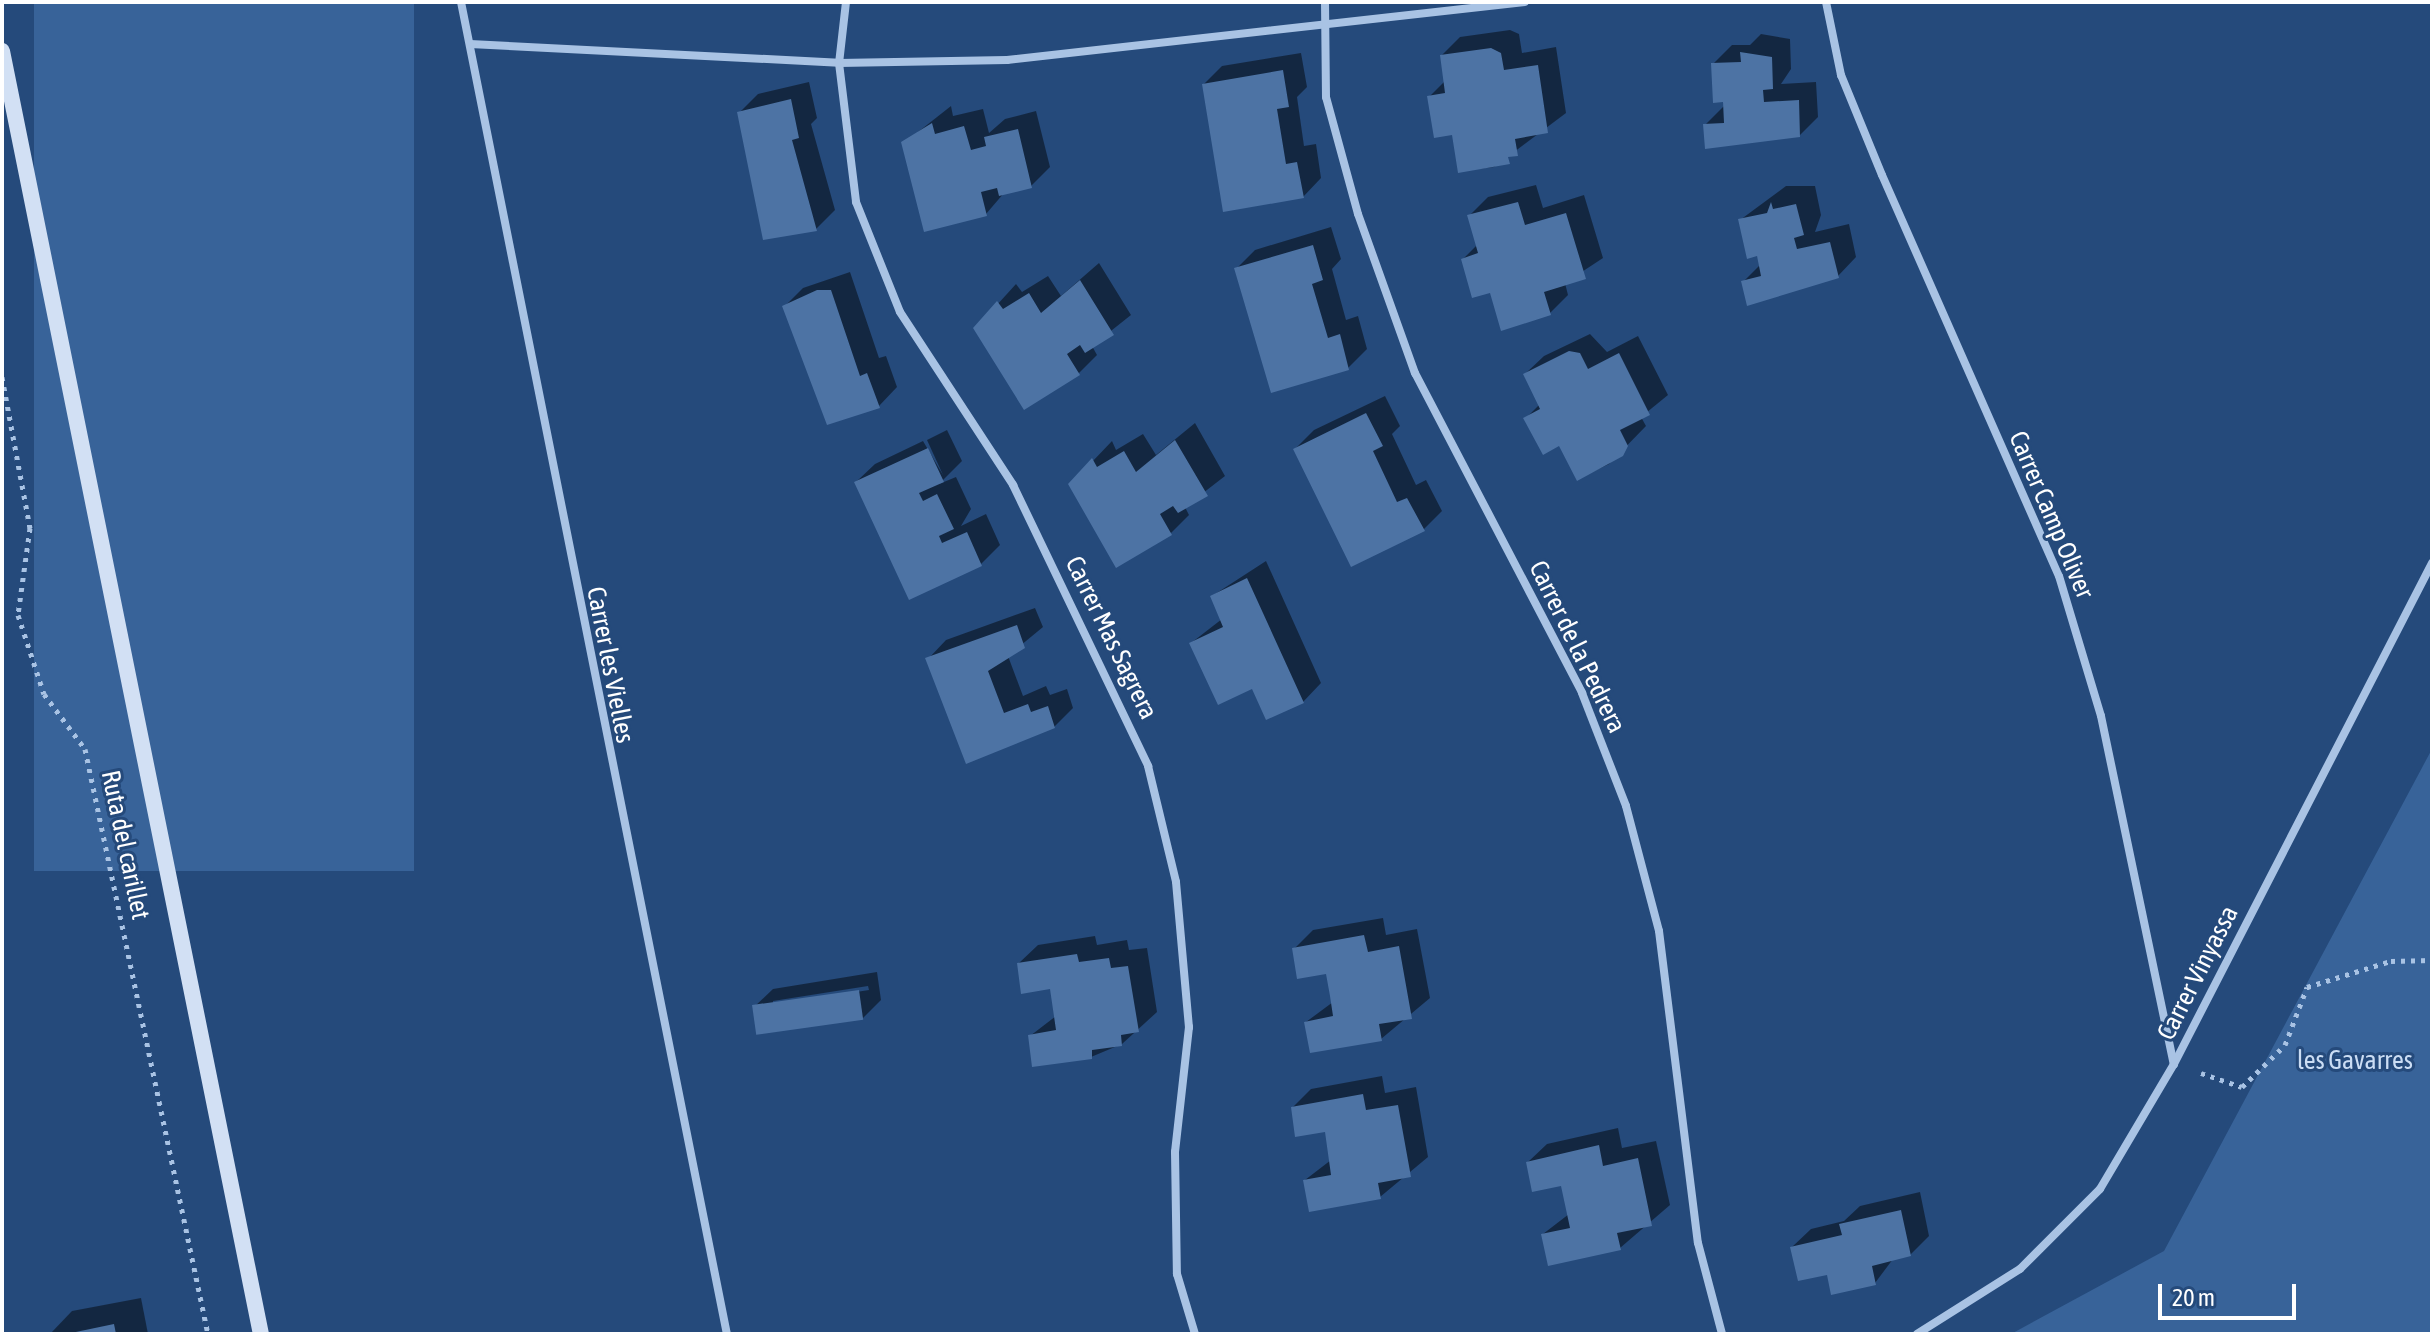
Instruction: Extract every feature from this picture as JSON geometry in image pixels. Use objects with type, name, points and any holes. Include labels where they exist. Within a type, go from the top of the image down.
[{"type":"street","name":"Carrer les Vielles","points":[[461,2],[727,1334]]},
{"type":"street","name":"Carrer Mas Sagrera","points":[[846,2],[839,63],[856,202],[900,312],[1013,485],[1148,766],[1176,882],[1189,1027],[1175,1152],[1177,1274],[1195,1334]]},
{"type":"street","name":"Carrer de la Pedrera","points":[[1325,2],[1326,97],[1358,214],[1415,373],[1582,693],[1626,806],[1659,931],[1698,1243],[1722,1334]]},
{"type":"street","points":[[470,44],[839,63],[1007,60],[1323,22],[1525,2]]},
{"type":"street","name":"Carrer Camp Oliver","points":[[1826,2],[1841,75],[2059,576],[2101,716],[2174,1064]]},
{"type":"street","points":[[2,51],[261,1334]]},
{"type":"street","name":"Carrer Vinyassa","points":[[1917,1334],[2020,1269],[2100,1189],[2174,1064],[2432,563]]},
{"type":"path","name":"Ruta del carillet","points":[[2,377],[30,528],[18,615],[44,694],[85,749],[208,1334]]},
{"type":"path","points":[[2174,1064],[2242,1087],[2285,1045],[2307,987],[2391,961],[2432,960]]},
{"type":"green space","points":[[34,2],[414,2],[414,871],[34,871]]},
{"type":"green space","name":"les Gavarres","points":[[2432,749],[2432,1334],[2011,1334],[2164,1251]]},
{"type":"building","points":[[1491,48],[1501,53],[1504,70],[1538,65],[1548,133],[1515,139],[1518,156],[1508,157],[1510,164],[1458,173],[1452,135],[1434,138],[1427,96],[1445,93],[1440,55]]},
{"type":"building","points":[[1740,52],[1772,57],[1773,89],[1763,90],[1764,102],[1799,100],[1800,137],[1705,149],[1703,124],[1724,123],[1723,102],[1713,103],[1711,63],[1741,62]]},
{"type":"building","points":[[1283,70],[1289,107],[1277,109],[1286,164],[1297,162],[1304,198],[1223,212],[1202,84]]},
{"type":"building","points":[[791,99],[799,138],[792,140],[817,231],[763,240],[737,112]]},
{"type":"building","points":[[932,123],[935,134],[964,126],[971,150],[986,146],[984,137],[1018,129],[1032,188],[999,196],[997,188],[981,192],[987,216],[924,232],[901,142]]},
{"type":"building","points":[[1518,202],[1525,225],[1566,213],[1586,279],[1544,292],[1551,315],[1501,331],[1490,293],[1472,298],[1461,259],[1478,253],[1467,215]]},
{"type":"building","points":[[1771,202],[1773,209],[1796,204],[1804,235],[1794,238],[1797,249],[1830,242],[1839,278],[1747,306],[1741,281],[1761,276],[1757,256],[1747,259],[1738,219],[1767,213]]},
{"type":"building","points":[[1313,245],[1323,280],[1312,284],[1328,338],[1340,334],[1349,370],[1271,393],[1234,268]]},
{"type":"building","points":[[1080,280],[1114,335],[1085,353],[1080,345],[1067,354],[1080,375],[1024,410],[973,328],[997,301],[1003,309],[1029,293],[1041,313]]},
{"type":"building","points":[[817,290],[831,290],[860,376],[867,373],[880,408],[827,425],[782,306]]},
{"type":"building","points":[[1569,351],[1580,353],[1588,369],[1619,353],[1650,415],[1620,430],[1628,446],[1623,456],[1577,481],[1559,446],[1543,455],[1523,418],[1540,409],[1523,374]]},
{"type":"building","points":[[1366,413],[1383,446],[1373,451],[1397,502],[1407,498],[1425,531],[1351,567],[1293,449]]},
{"type":"building","points":[[1175,440],[1208,496],[1178,513],[1173,506],[1160,514],[1172,535],[1116,568],[1068,484],[1092,458],[1097,467],[1124,451],[1136,472]]},
{"type":"building","points":[[928,448],[944,482],[919,493],[923,501],[937,494],[954,529],[939,536],[942,543],[967,532],[982,566],[909,600],[854,482]]},
{"type":"building","points":[[1247,578],[1304,703],[1266,720],[1252,689],[1218,705],[1189,643],[1223,627],[1210,596]]},
{"type":"building","points":[[1017,625],[1025,648],[988,671],[1004,713],[1028,704],[1031,712],[1048,706],[1055,728],[966,764],[925,658]]},
{"type":"building","points":[[1364,935],[1368,952],[1399,946],[1412,1019],[1379,1024],[1382,1041],[1310,1053],[1304,1022],[1333,1016],[1330,996],[1326,974],[1297,979],[1292,948]]},
{"type":"building","points":[[1077,954],[1079,962],[1109,958],[1111,968],[1128,966],[1139,1032],[1121,1035],[1122,1046],[1092,1050],[1092,1059],[1032,1067],[1028,1035],[1056,1030],[1050,989],[1021,994],[1017,963]]},
{"type":"building","points":[[859,990],[863,1020],[756,1035],[752,1005]]},
{"type":"building","points":[[1363,1094],[1366,1110],[1398,1105],[1411,1177],[1378,1183],[1381,1199],[1309,1212],[1303,1180],[1331,1175],[1325,1132],[1295,1137],[1291,1107]]},
{"type":"building","points":[[1599,1145],[1603,1166],[1638,1158],[1652,1226],[1617,1233],[1621,1250],[1548,1266],[1541,1234],[1570,1228],[1561,1186],[1532,1192],[1526,1162]]},
{"type":"building","points":[[1901,1210],[1911,1256],[1872,1266],[1876,1285],[1831,1295],[1827,1275],[1798,1281],[1790,1247],[1842,1235],[1839,1224]]},
{"type":"building","points":[[114,1324],[116,1334],[71,1334],[71,1333]]}]
